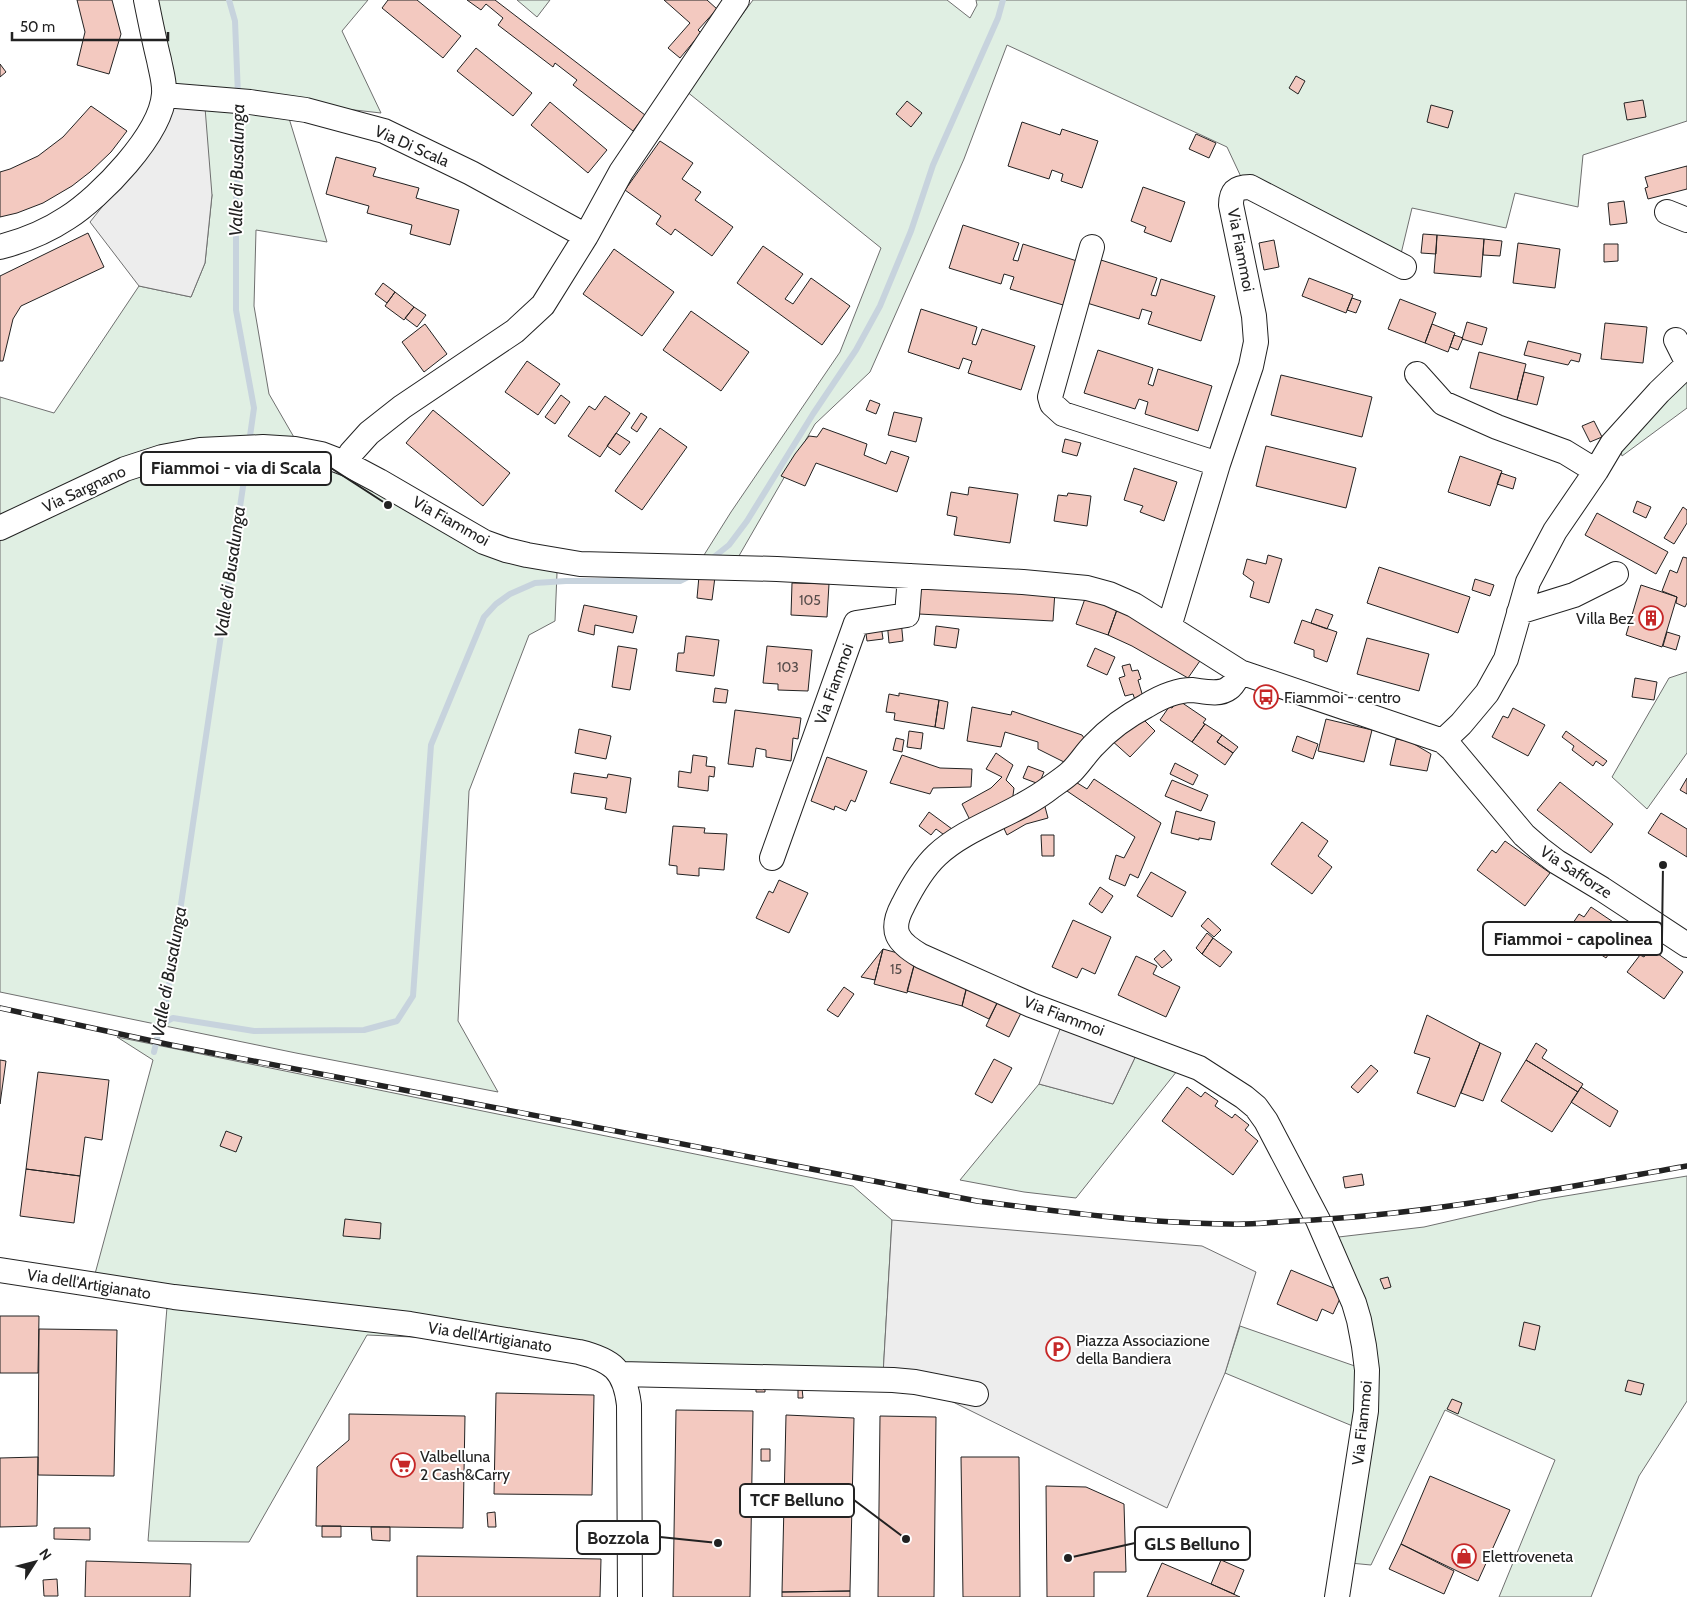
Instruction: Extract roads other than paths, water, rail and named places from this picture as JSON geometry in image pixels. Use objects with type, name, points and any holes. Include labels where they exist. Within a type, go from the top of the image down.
[{"type":"street","points":[[0,247],[16,243],[68,218],[116,176],[140,147],[156,119],[164,95],[163,81],[146,0]]},
{"type":"street","points":[[347,464],[350,453],[369,433],[402,407],[515,331],[543,305],[586,236],[620,172],[737,0]]},
{"type":"street","name":"Via Di Scala","points":[[164,95],[250,102],[306,110],[384,131],[471,173],[586,236]]},
{"type":"street","name":"Via Fiammoi","points":[[1169,627],[1218,464],[1251,366],[1256,342],[1254,316],[1231,206],[1231,197],[1235,190],[1242,187],[1258,191],[1404,267]]},
{"type":"street","points":[[1092,247],[1050,397],[1052,404],[1063,414],[1218,464]]},
{"type":"street","points":[[1240,672],[1442,741],[1461,724],[1487,693],[1506,659],[1528,582],[1555,532],[1612,444],[1687,363],[1676,340]]},
{"type":"street","points":[[1417,374],[1443,403],[1497,427],[1565,452],[1596,471]]},
{"type":"street","name":"Via Sargnano","points":[[0,528],[125,469],[162,457],[200,450],[262,447],[321,454],[347,464]]},
{"type":"street","name":"Via Fiammoi","points":[[347,464],[408,497],[484,542],[506,550],[556,561],[580,564],[777,569],[1023,582],[1087,588],[1109,594],[1134,605],[1240,672],[1229,688],[1216,692],[1192,690],[1173,693],[1147,705],[1124,719],[1094,744],[1072,770],[1026,805],[952,843],[924,869],[912,887],[897,916],[895,924],[896,933],[900,941],[907,948],[921,956],[1031,1005],[1199,1068],[1244,1097],[1256,1107],[1266,1121],[1318,1220],[1354,1304],[1364,1346],[1367,1370],[1366,1411],[1338,1597]]},
{"type":"street","points":[[1519,612],[1574,595],[1616,574]]},
{"type":"street","name":"Via Fiammoi","points":[[772,858],[856,623],[907,615],[910,576]]},
{"type":"street","name":"Via Safforze","points":[[1442,741],[1461,759],[1524,835],[1540,849],[1557,862],[1687,945]]},
{"type":"street","name":"Via dell'Artigianato","points":[[0,1270],[174,1297],[410,1324],[569,1350],[603,1359],[620,1374]]},
{"type":"street","points":[[620,1374],[893,1380],[915,1382],[976,1394]]},
{"type":"street","points":[[620,1374],[626,1384],[629,1405],[630,1597]]},
{"type":"waterway","name":"Valle di Busalunga","points":[[229,0],[235,21],[238,95]]},
{"type":"waterway","points":[[709,561],[729,545],[747,521],[813,414],[856,350],[880,306],[911,231],[933,165],[998,18],[1003,0]]},
{"type":"waterway","name":"Valle di Busalunga","points":[[239,105],[240,137],[236,201],[236,310],[254,408],[249,443]]},
{"type":"waterway","name":"Valle di Busalunga","points":[[154,1052],[168,992],[248,453]]},
{"type":"waterway","points":[[161,1024],[173,1018],[254,1031],[364,1030],[397,1021],[413,996],[431,745],[484,617],[496,604],[510,594],[535,583],[566,581],[680,581],[694,574]]},
{"type":"railway","points":[[0,1008],[171,1045],[977,1201],[1166,1222],[1253,1224],[1393,1213],[1491,1200],[1687,1166]]},
{"type":"place","name":"Fiammoi - via di Scala","points":[[388,505]]},
{"type":"place","name":"Villa Bez","points":[[1651,618]]},
{"type":"place","name":"Fiammoi - centro","points":[[1266,697]]},
{"type":"place","name":"Fiammoi - capolinea","points":[[1663,865]]},
{"type":"place","name":"Piazza Associazione della Bandiera","points":[[1058,1349]]},
{"type":"place","name":"Valbelluna 2 Cash&Carry","points":[[403,1465]]},
{"type":"place","name":"TCF Belluno","points":[[906,1539]]},
{"type":"place","name":"Bozzola","points":[[718,1543]]},
{"type":"place","name":"Elettroveneta","points":[[1464,1556]]},
{"type":"place","name":"GLS Belluno","points":[[1068,1558]]}]
